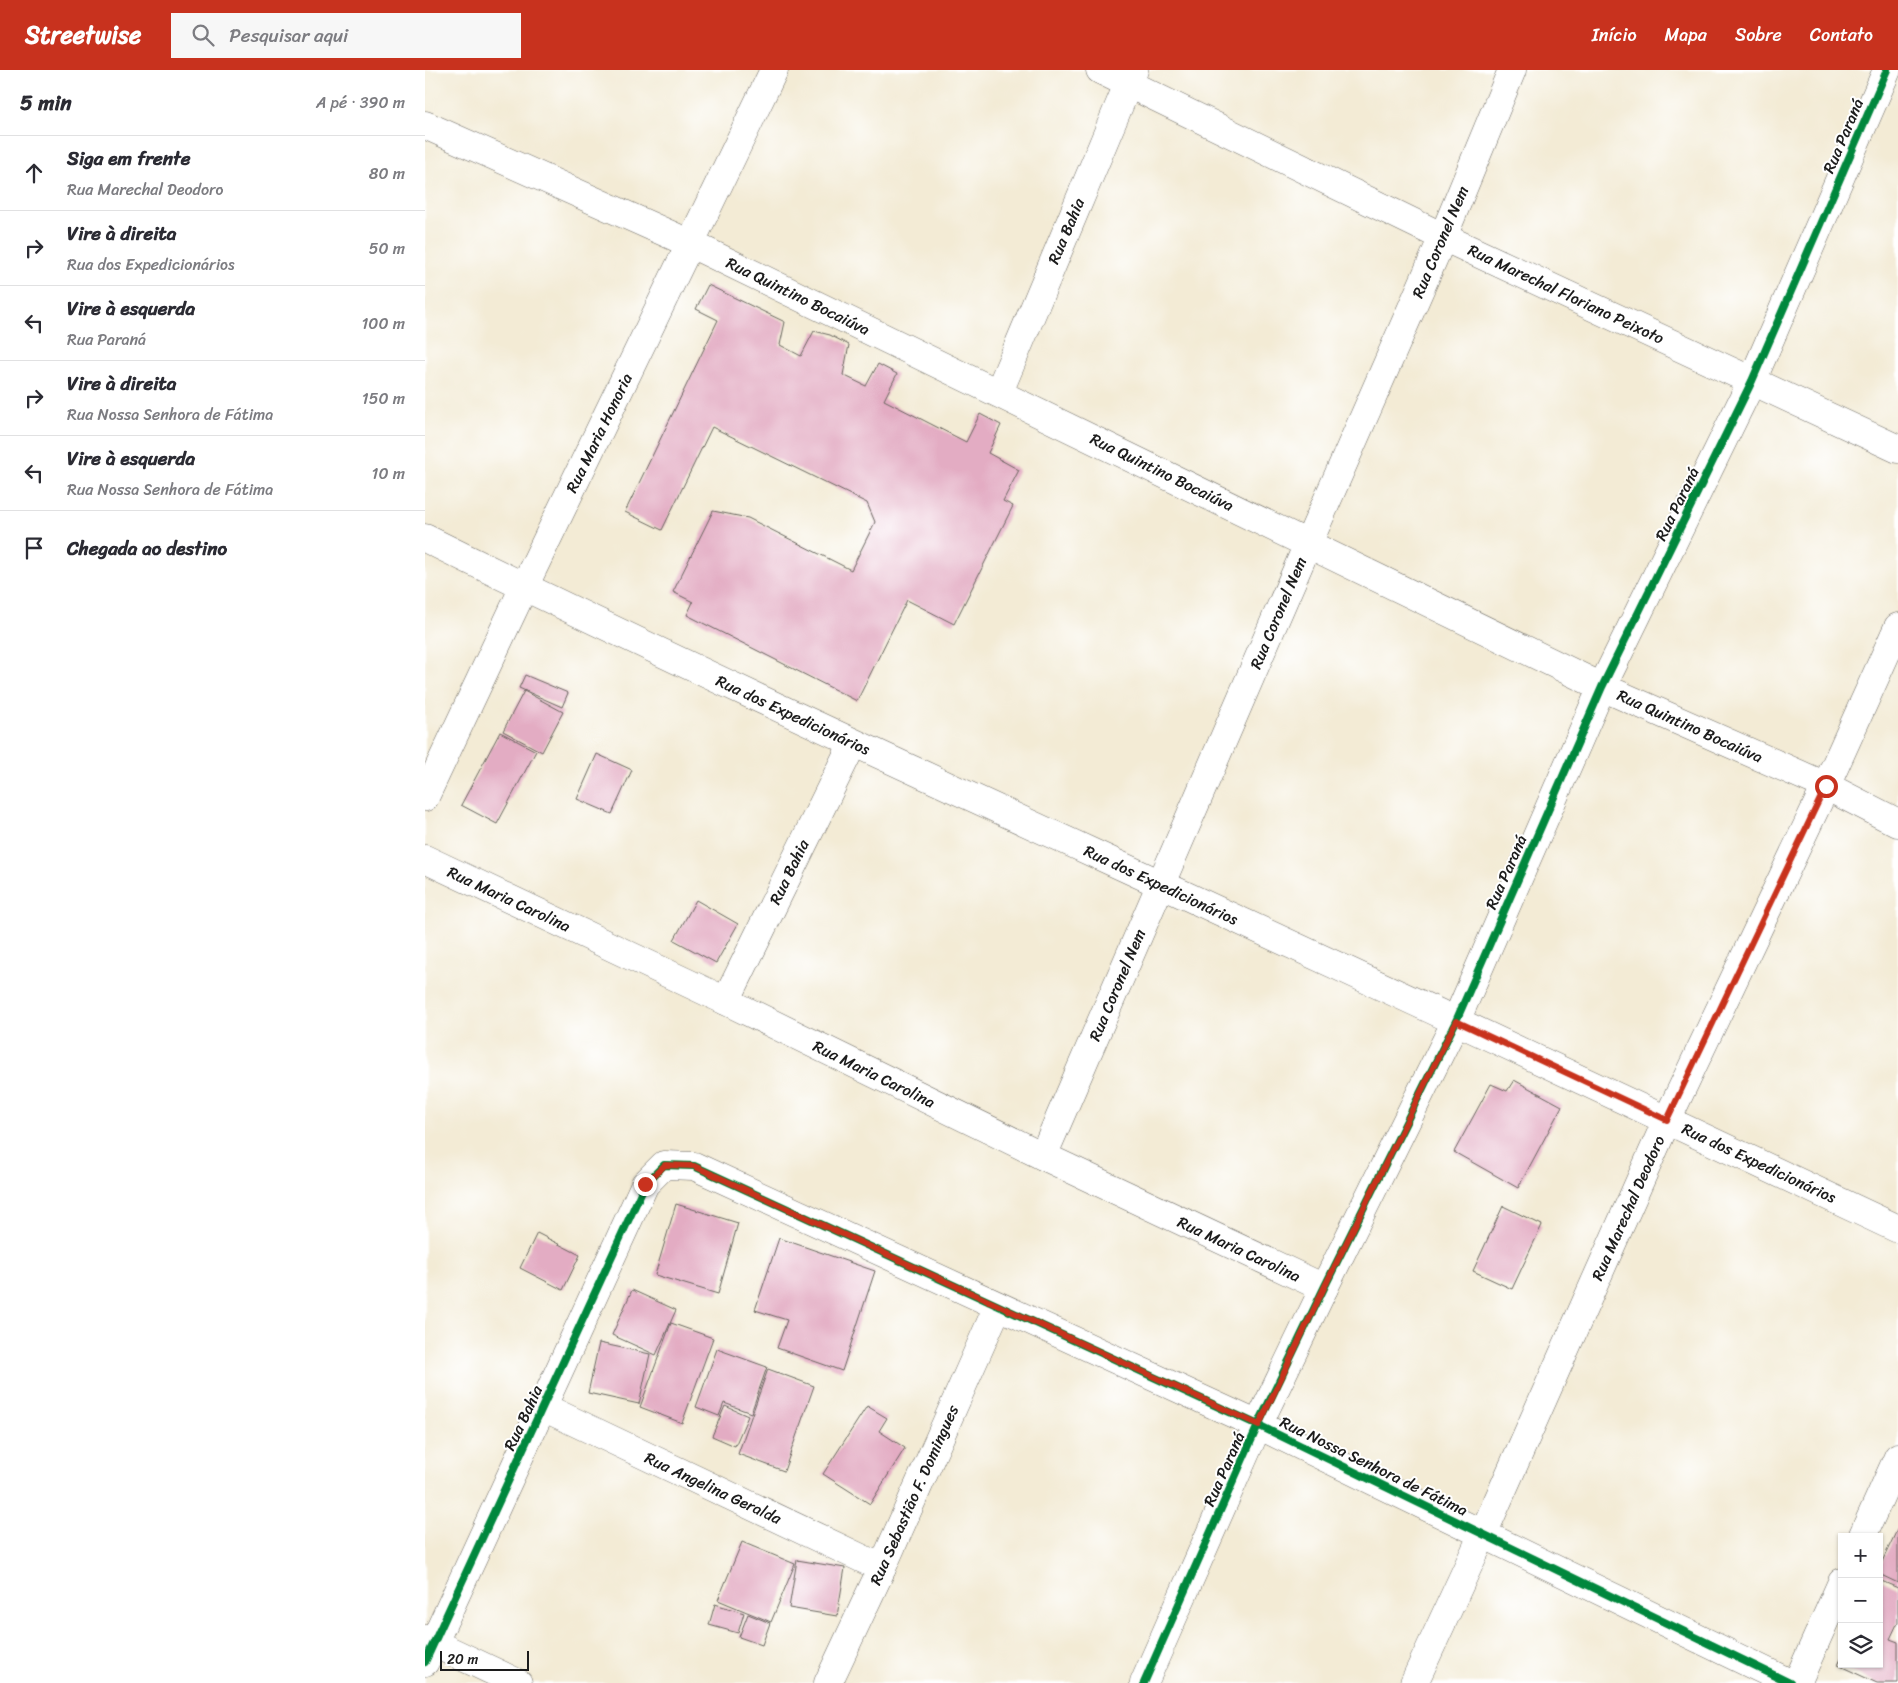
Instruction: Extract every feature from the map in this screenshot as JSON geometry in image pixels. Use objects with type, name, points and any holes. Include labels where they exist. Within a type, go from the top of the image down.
[{"type":"street","name":"Rua Maria Honoria","points":[[425,797],[524,587],[774,70]]},
{"type":"street","name":"Rua Marechal Floriano Peixoto","points":[[1100,70],[1131,76],[1443,237],[1898,449]]},
{"type":"street","name":"Rua Coronel Nem","points":[[1043,1156],[1443,237],[1512,70]]},
{"type":"street","name":"Rua Paraná","points":[[1144,1683],[1259,1425],[1324,1288],[1456,1021],[1603,687],[1752,381],[1887,70]]},
{"type":"street","name":"Rua Bahia","points":[[999,392],[1131,76]]},
{"type":"street","name":"Rua Quintino Bocaiúva","points":[[425,125],[691,244],[1603,687],[1826,786],[1898,823]]},
{"type":"street","name":"Rua dos Expedicionários","points":[[425,538],[853,743],[1456,1021],[1898,1229]]},
{"type":"street","name":"Rua Marechal Deodoro","points":[[1414,1683],[1483,1534],[1667,1120],[1826,786],[1898,627]]},
{"type":"street","name":"Rua Bahia","points":[[726,1001],[853,743]]},
{"type":"street","name":"Rua Maria Carolina","points":[[425,859],[726,1001],[1043,1156],[1324,1288]]},
{"type":"street","name":"Rua Nossa Senhora de Fátima","points":[[645,1184],[665,1165],[694,1166],[1259,1425],[1790,1683]]},
{"type":"street","name":"Rua Bahia","points":[[428,1648],[543,1407],[645,1184]]},
{"type":"street","name":"Rua Sebastião F. Domingues","points":[[828,1683],[882,1568],[998,1306]]},
{"type":"street","name":"Rua Angelina Geralda","points":[[543,1407],[882,1568]]},
{"type":"street","points":[[1864,1533],[1898,1457]]},
{"type":"street","points":[[1797,1683],[1838,1591]]},
{"type":"street","points":[[428,1648],[517,1683]]},
{"type":"building","points":[[708,285],[785,322],[780,345],[801,356],[814,331],[830,335],[849,345],[843,375],[866,386],[878,364],[897,374],[884,400],[966,442],[980,414],[1001,425],[988,453],[1019,470],[1003,501],[1013,506],[954,624],[907,600],[857,701],[687,615],[693,602],[673,592],[713,511],[748,518],[851,570],[875,522],[867,503],[712,427],[662,530],[625,512],[718,320],[696,309]]},
{"type":"building","points":[[525,675],[568,693],[562,707],[519,688]]},
{"type":"building","points":[[524,691],[563,712],[542,752],[503,731]]},
{"type":"building","points":[[500,732],[536,751],[497,824],[461,805]]},
{"type":"building","points":[[597,754],[632,770],[612,814],[577,799]]},
{"type":"building","points":[[696,900],[738,924],[716,963],[674,940]]},
{"type":"building","points":[[1514,1080],[1562,1106],[1518,1188],[1454,1152],[1491,1084],[1507,1091]]},
{"type":"building","points":[[676,1204],[738,1223],[718,1294],[655,1275]]},
{"type":"building","points":[[1503,1206],[1542,1225],[1512,1289],[1473,1271]]},
{"type":"building","points":[[537,1233],[580,1255],[563,1290],[520,1268]]},
{"type":"building","points":[[779,1238],[875,1271],[842,1371],[777,1348],[787,1320],[755,1310]]},
{"type":"building","points":[[632,1290],[676,1310],[656,1355],[612,1335]]},
{"type":"building","points":[[671,1323],[713,1338],[682,1423],[640,1407]]},
{"type":"building","points":[[599,1343],[650,1354],[639,1404],[588,1393]]},
{"type":"building","points":[[717,1349],[767,1367],[751,1413],[724,1403],[719,1416],[696,1407]]},
{"type":"building","points":[[768,1369],[814,1386],[784,1471],[738,1454]]},
{"type":"building","points":[[725,1406],[748,1416],[735,1446],[712,1436]]},
{"type":"building","points":[[867,1406],[887,1418],[879,1431],[905,1448],[870,1504],[823,1474]]},
{"type":"building","points":[[1898,1528],[1898,1583],[1883,1576],[1883,1560]]},
{"type":"building","points":[[742,1542],[795,1564],[771,1622],[718,1600]]},
{"type":"building","points":[[797,1560],[845,1568],[837,1616],[789,1608]]},
{"type":"building","points":[[1883,1582],[1898,1588],[1898,1622],[1890,1639],[1898,1642],[1898,1683],[1877,1683],[1844,1668],[1883,1668]]},
{"type":"building","points":[[715,1604],[744,1613],[738,1633],[709,1625]]},
{"type":"building","points":[[748,1614],[770,1623],[762,1645],[739,1637]]},
{"type":"cycle path","points":[[1144,1683],[1258,1425],[1456,1021],[1602,687],[1752,381],[1887,70]]},
{"type":"cycle path","points":[[425,1662],[645,1184],[664,1165],[694,1166],[1258,1425],[1790,1683]]},
{"type":"route","points":[[645,1184],[665,1165],[694,1166],[1259,1425],[1324,1288],[1456,1021],[1667,1120],[1826,786]]}]
